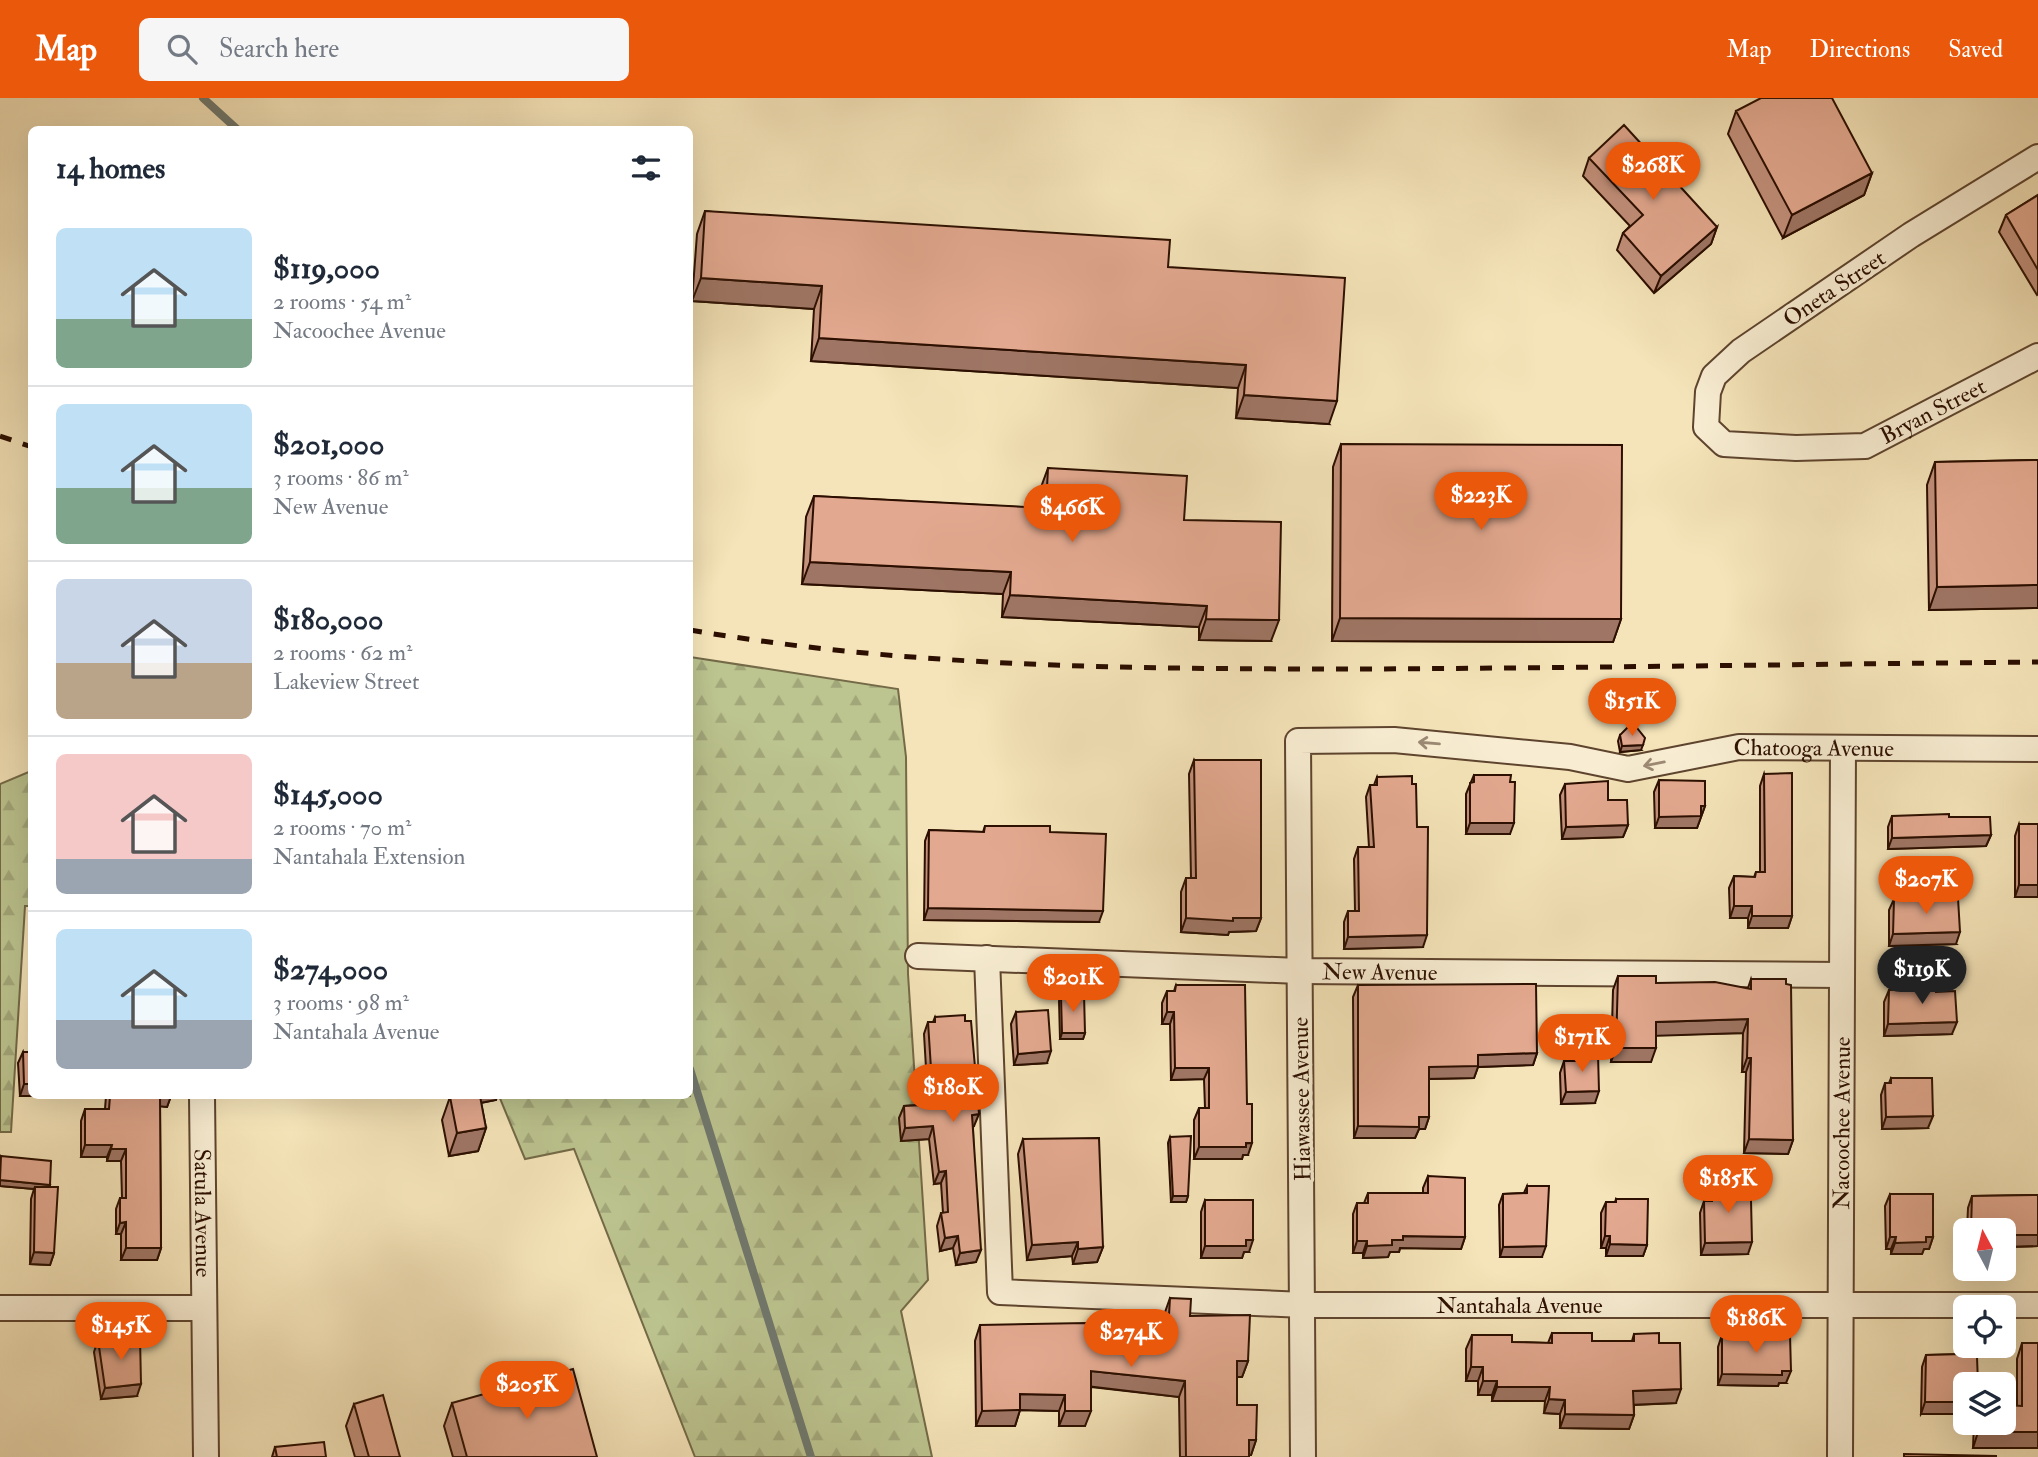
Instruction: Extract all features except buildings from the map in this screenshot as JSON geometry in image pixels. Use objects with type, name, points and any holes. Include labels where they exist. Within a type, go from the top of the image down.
[{"type":"street","name":"Oneta Street","points":[[1740,445],[1724,444],[1706,427],[1708,392],[1714,376],[1741,351],[1911,235],[2038,157]]},
{"type":"street","name":"Bryan Street","points":[[1740,445],[1865,446],[2038,356]]},
{"type":"street","name":"Chatooga Avenue","points":[[1298,741],[1394,740],[1570,757],[1628,769],[1739,747],[2038,749]]},
{"type":"street","name":"Hiawassee Avenue","points":[[1298,741],[1303,1457]]},
{"type":"street","name":"Nacoochee Avenue","points":[[1840,1457],[1843,748]]},
{"type":"street","name":"New Avenue","points":[[918,956],[1299,971],[1841,975]]},
{"type":"street","name":"Nantahala Avenue","points":[[987,958],[1000,1292],[1304,1305],[2038,1305]]},
{"type":"street","name":"Satula Avenue","points":[[202,1099],[206,1457]]},
{"type":"street","points":[[0,1308],[204,1308]]},
{"type":"green space","points":[[693,657],[898,689],[906,757],[908,974],[928,1280],[901,1311],[932,1457],[695,1457],[574,1149],[525,1159],[500,1099],[693,1099]]},
{"type":"green space","points":[[28,772],[28,906],[25,906],[11,1132],[0,1132],[0,784]]},
{"type":"waterway","points":[[203,98],[234,126]]},
{"type":"waterway","points":[[693,1079],[811,1457]]},
{"type":"railway","points":[[0,436],[28,446]]},
{"type":"railway","points":[[693,630],[856,652],[1107,667],[1359,669],[2038,662]]}]
